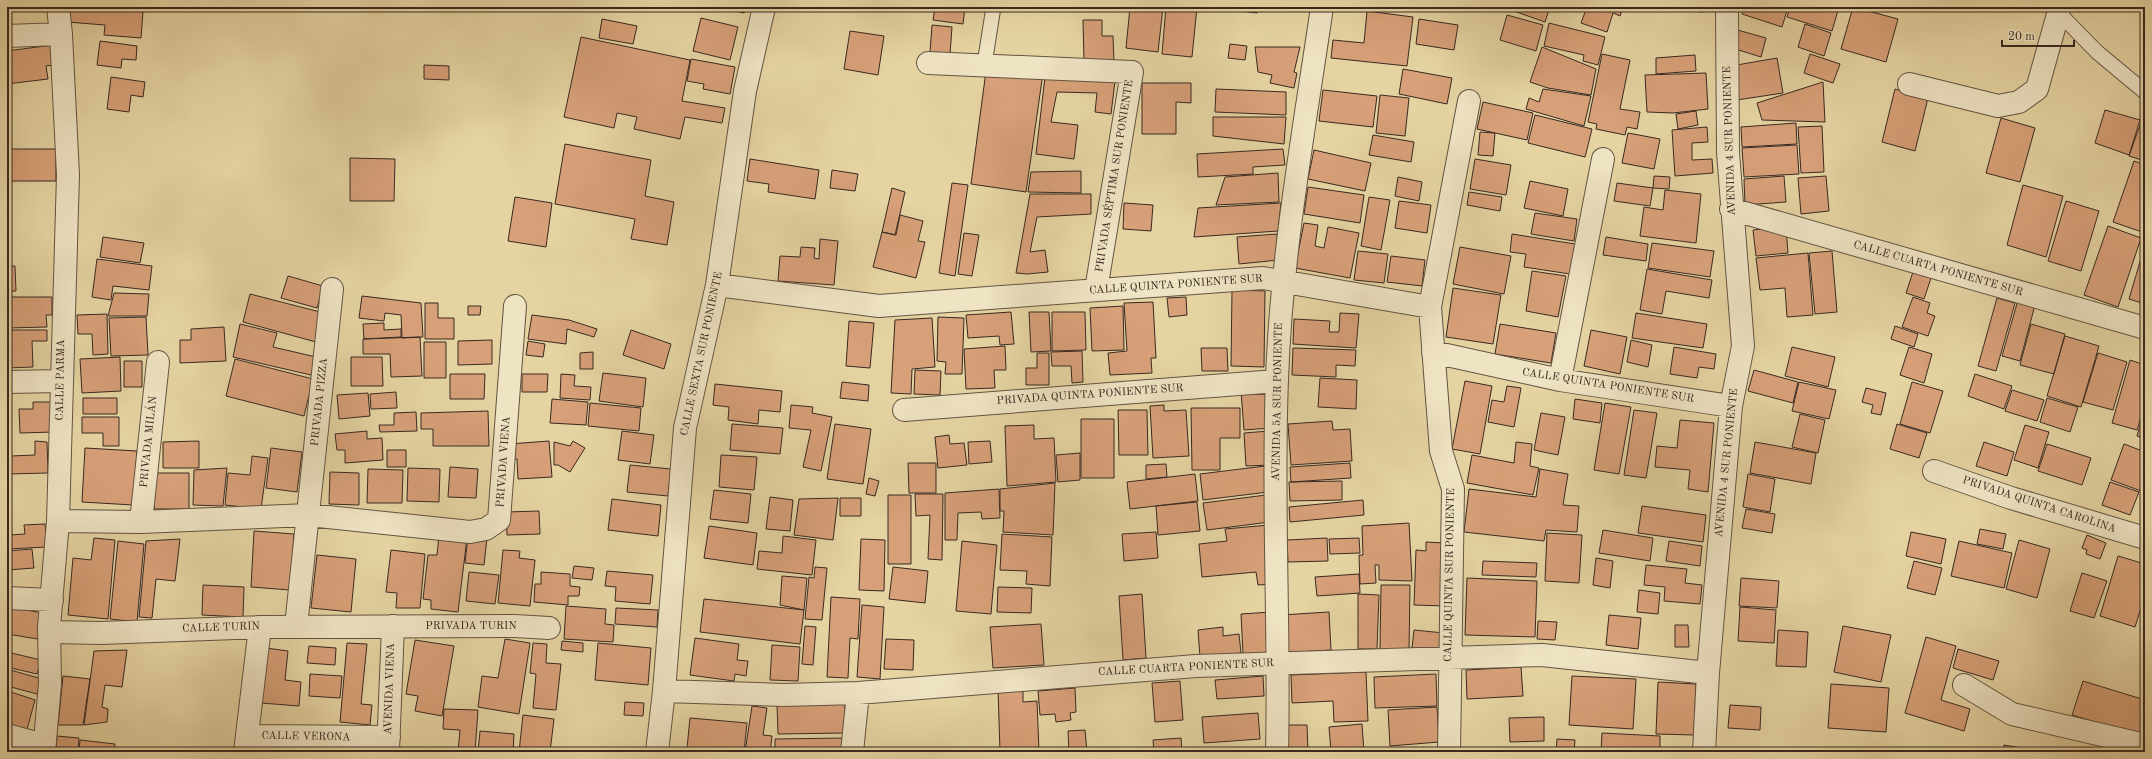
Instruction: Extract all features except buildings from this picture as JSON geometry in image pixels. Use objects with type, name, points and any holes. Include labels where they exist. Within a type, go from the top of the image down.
[{"type":"street","name":"CALLE PARMA","points":[[44,748],[50,684],[50,632],[58,521],[68,175],[61,34],[58,7]]},
{"type":"street","name":"CALLE SEXTA SUR PONIENTE","points":[[657,752],[664,691],[685,428],[717,285],[745,91],[764,7]]},
{"type":"street","name":"AVENIDA 5A SUR PONIENTE","points":[[1277,752],[1279,663],[1277,381],[1282,282],[1322,7]]},
{"type":"street","name":"AVENIDA 4 SUR PONIENTE","points":[[1704,752],[1708,673],[1731,406],[1743,346],[1731,209],[1728,152],[1727,7]]},
{"type":"street","points":[[1909,84],[1998,106],[2019,102],[2037,89],[2057,8]]},
{"type":"street","points":[[7,36],[61,34]]},
{"type":"street","name":"PRIVADA SÉPTIMA SUR PONIENTE","points":[[928,63],[984,67],[1132,72],[1096,290]]},
{"type":"street","points":[[1433,352],[1430,307],[1469,101]]},
{"type":"street","points":[[1560,380],[1603,159]]},
{"type":"street","name":"CALLE CUARTA PONIENTE SUR","points":[[1731,209],[2145,328]]},
{"type":"street","name":"CALLE QUINTA PONIENTE SUR","points":[[717,285],[879,306],[1263,278],[1430,307]]},
{"type":"street","name":"PRIVADA PIZZA","points":[[296,626],[332,289]]},
{"type":"street","name":"PRIVADA VIENA","points":[[309,515],[470,532],[486,529],[499,520],[515,306]]},
{"type":"street","name":"CALLE QUINTA PONIENTE SUR","points":[[1433,352],[1560,380],[1731,406]]},
{"type":"street","name":"CALLE QUINTA SUR PONIENTE","points":[[1433,352],[1442,451],[1453,489],[1449,752]]},
{"type":"street","name":"PRIVADA MILÁN","points":[[141,522],[158,362]]},
{"type":"street","points":[[7,382],[61,381]]},
{"type":"street","name":"PRIVADA QUINTA PONIENTE SUR","points":[[904,410],[1277,381]]},
{"type":"street","name":"PRIVADA QUINTA CAROLINA","points":[[1934,470],[2011,498],[2145,538]]},
{"type":"street","points":[[58,521],[141,522],[309,515]]},
{"type":"street","points":[[7,598],[52,600]]},
{"type":"street","name":"CALLE TURIN","points":[[50,632],[101,633],[296,626],[393,626]]},
{"type":"street","name":"PRIVADA TURIN","points":[[393,626],[515,626],[549,628]]},
{"type":"street","name":"AVENIDA VIENA","points":[[388,745],[393,626]]},
{"type":"street","points":[[246,744],[260,627]]},
{"type":"street","name":"CALLE CUARTA PONIENTE SUR","points":[[664,691],[783,695],[858,693],[1188,666],[1542,654],[1708,673]]},
{"type":"street","points":[[1964,685],[2012,714],[2145,745]]},
{"type":"street","points":[[852,752],[858,693]]},
{"type":"street","points":[[7,735],[44,748]]},
{"type":"street","name":"CALLE VERONA","points":[[246,744],[388,745]]},
{"type":"lane","points":[[2057,8],[2097,52],[2145,92]]},
{"type":"lane","points":[[984,67],[993,10]]}]
